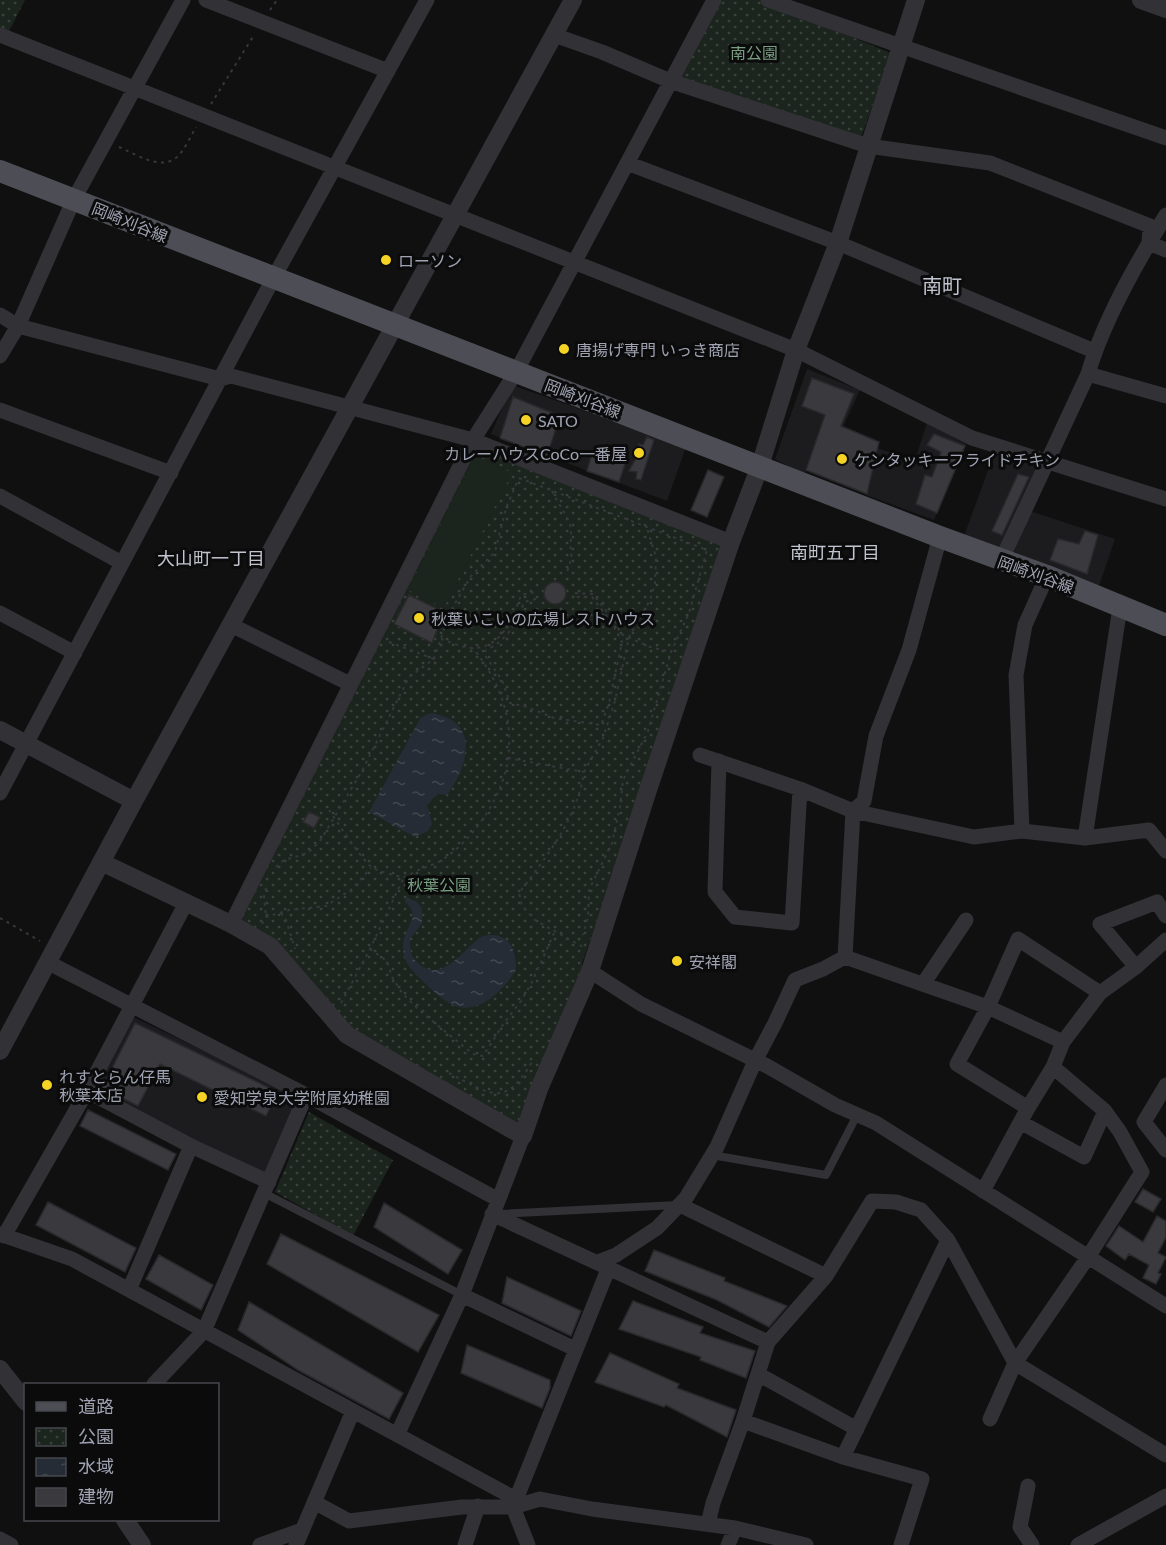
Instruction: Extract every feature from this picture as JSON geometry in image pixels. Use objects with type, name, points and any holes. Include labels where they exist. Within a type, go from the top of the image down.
[{"type":"main road","name":"岡崎刈谷線","points":[[0,171],[273,279],[1001,561],[1047,576],[1166,624]]},
{"type":"street","points":[[0,356],[18,326],[74,199],[183,0]]},
{"type":"street","points":[[206,0],[388,71]]},
{"type":"street","points":[[0,793],[273,279],[427,0]]},
{"type":"street","points":[[0,1051],[134,801],[573,0]]},
{"type":"street","points":[[231,924],[473,440],[516,372],[714,0]]},
{"type":"street","points":[[768,0],[1166,138]]},
{"type":"street","points":[[397,1436],[462,1295],[539,1089],[590,971],[588,949],[731,542],[760,466],[796,350],[838,243],[916,0]]},
{"type":"street","points":[[1141,0],[1166,9]]},
{"type":"street","points":[[0,35],[796,350],[972,438],[1166,500]]},
{"type":"street","points":[[554,35],[602,52],[670,81],[868,146],[990,163],[1150,226],[1149,243]]},
{"type":"street","points":[[627,163],[838,243],[1094,351]]},
{"type":"street","points":[[1001,561],[1088,374],[1094,351],[1149,243],[1166,215]]},
{"type":"street","points":[[1149,243],[1166,250]]},
{"type":"street","points":[[0,315],[18,326],[220,379],[231,376],[473,440],[731,542]]},
{"type":"street","points":[[1088,374],[1166,396]]},
{"type":"street","points":[[0,410],[171,473]]},
{"type":"street","points":[[0,496],[122,563]]},
{"type":"street","points":[[845,957],[853,811],[864,801],[876,736],[909,650],[940,537]]},
{"type":"street","points":[[1022,831],[1016,675],[1025,625],[1047,576]]},
{"type":"street","points":[[1085,838],[1120,607]]},
{"type":"street","points":[[0,613],[75,653]]},
{"type":"street","points":[[231,625],[350,684]]},
{"type":"street","points":[[0,730],[134,801]]},
{"type":"street","points":[[700,755],[800,789],[853,811],[974,837],[1022,831],[1085,838],[1149,830],[1166,851]]},
{"type":"street","points":[[719,761],[715,892],[735,917],[792,923],[800,789]]},
{"type":"street","points":[[101,862],[231,924],[270,946],[346,1035],[523,1136]]},
{"type":"street","points":[[186,903],[87,1091],[2,1235],[72,1260],[353,1411],[514,1503]]},
{"type":"street","points":[[1136,967],[1101,924],[1157,903],[1166,916]]},
{"type":"street","points":[[923,984],[966,920]]},
{"type":"street","points":[[1100,993],[1018,939],[988,1007],[957,1064],[1084,1156],[1105,1111]]},
{"type":"street","points":[[983,1191],[1053,1067],[1063,1042],[1100,993],[1136,967],[1166,940]]},
{"type":"street","points":[[52,956],[132,1005],[306,1095],[497,1199]]},
{"type":"street","points":[[528,1545],[514,1503],[575,1349],[603,1264],[657,1228],[686,1198],[712,1155],[795,980],[845,957],[988,1007],[1063,1042]]},
{"type":"street","points":[[590,971],[641,1004],[876,1123],[1166,1306]]},
{"type":"street","points":[[990,1419],[1015,1363],[1088,1257],[1142,1172],[1120,1132],[1105,1111],[1053,1067]]},
{"type":"street","points":[[1166,1085],[1144,1122],[1166,1150]]},
{"type":"street","points":[[87,1091],[266,1188]]},
{"type":"street","points":[[155,1383],[204,1331],[306,1095]]},
{"type":"street","points":[[129,1290],[191,1146]]},
{"type":"street","points":[[708,1524],[713,1503],[743,1421],[768,1342],[826,1276],[872,1201],[896,1202],[921,1210],[948,1240],[1015,1363],[1166,1455]]},
{"type":"street","points":[[680,1205],[826,1276]]},
{"type":"street","points":[[492,1214],[768,1342]]},
{"type":"street","points":[[843,1457],[948,1240]]},
{"type":"street","points":[[462,1295],[575,1349]]},
{"type":"street","points":[[0,1370],[24,1400]]},
{"type":"street","points":[[758,1374],[857,1429]]},
{"type":"street","points":[[296,1545],[353,1411]]},
{"type":"street","points":[[743,1421],[843,1457],[922,1479],[901,1545]]},
{"type":"street","points":[[1029,1486],[1020,1527],[1032,1545]]},
{"type":"street","points":[[1078,1545],[1166,1496]]},
{"type":"street","points":[[314,1502],[349,1521],[540,1499],[592,1509],[735,1528],[806,1545]]},
{"type":"street","points":[[465,1545],[477,1506]]},
{"type":"street","points":[[128,1521],[142,1545]]},
{"type":"street","points":[[728,1545],[735,1528]]},
{"type":"street","points":[[260,1545],[302,1530]]},
{"type":"street","points":[[0,1539],[11,1545]]},
{"type":"lane","points":[[712,1155],[826,1175],[857,1115]]},
{"type":"lane","points":[[266,1188],[462,1295]]},
{"type":"lane","points":[[492,1214],[680,1205]]},
{"type":"path","points":[[106,141],[155,162],[165,163],[180,155],[262,23]]},
{"type":"path","points":[[275,868],[284,860],[308,853],[320,841],[362,771],[409,677],[434,659],[450,612],[471,576],[495,552],[506,508],[528,461]]},
{"type":"path","points":[[519,478],[707,550],[689,614],[671,652],[648,732],[623,780],[612,843],[589,890],[588,949],[535,920],[522,906],[519,894],[558,842],[581,793],[584,772],[603,738],[615,701],[628,638],[650,600],[655,584],[656,557],[646,527]]},
{"type":"path","points":[[552,491],[570,523],[569,549],[573,557],[566,574]]},
{"type":"path","points":[[441,639],[473,648],[489,644],[511,624],[521,595],[535,592]]},
{"type":"path","points":[[536,599],[524,602],[511,629],[499,644],[484,651],[502,680],[510,704],[527,707],[554,718],[601,725],[609,703],[622,642],[612,623],[592,597],[575,595],[593,594],[616,623],[621,634],[650,647],[671,652]]},
{"type":"path","points":[[375,636],[434,659]]},
{"type":"path","points":[[329,810],[371,868],[404,877],[441,860],[465,841],[479,824],[492,802],[501,784],[508,758],[507,715],[501,692],[473,648]]},
{"type":"path","points":[[508,758],[584,772]]},
{"type":"path","points":[[266,917],[289,910],[326,906],[352,889],[371,868]]},
{"type":"path","points":[[330,1017],[370,949],[404,877]]},
{"type":"path","points":[[254,937],[266,917],[264,897],[266,886]]},
{"type":"path","points":[[281,913],[286,920],[294,947],[300,957]]},
{"type":"path","points":[[0,918],[52,956]]},
{"type":"path","points":[[370,949],[387,961],[392,976],[402,993],[420,1011],[473,1054],[483,1056],[532,982],[555,931]]},
{"type":"path","points":[[448,1073],[493,1094],[509,1091],[521,1080],[534,1058]]},
{"type":"shaded area","points":[[807,369],[860,390],[843,427],[824,419],[804,475],[775,459]]},
{"type":"shaded area","points":[[512,385],[686,447],[667,501],[491,434]]},
{"type":"shaded area","points":[[927,423],[966,444],[934,520],[866,495],[877,448],[915,460]]},
{"type":"shaded area","points":[[994,454],[1037,465],[1001,549],[964,536]]},
{"type":"shaded area","points":[[1030,511],[1115,539],[1099,586],[1014,552]]},
{"type":"shaded area","name":"愛知学泉大学附属幼稚園","points":[[131,1016],[296,1095],[297,1100],[267,1173],[261,1174],[96,1092],[94,1085]]},
{"type":"green space","points":[[0,0],[25,0],[6,37],[0,35]]},
{"type":"green space","name":"南公園","points":[[714,0],[761,0],[891,53],[861,138],[670,81]]},
{"type":"green space","name":"秋葉公園","points":[[481,450],[722,544],[640,798],[582,963],[583,973],[520,1122],[515,1125],[350,1030],[242,924],[240,917],[474,452]]},
{"type":"green space","points":[[475,455],[512,473],[444,608],[408,590]]},
{"type":"green space","points":[[309,1112],[393,1160],[353,1236],[275,1192]]},
{"type":"water","points":[[432,713],[448,718],[459,726],[466,745],[465,756],[458,777],[447,795],[437,794],[427,805],[432,824],[428,831],[415,837],[369,812],[421,717]]},
{"type":"water","points":[[406,897],[417,902],[422,908],[422,923],[410,939],[411,953],[419,964],[436,970],[453,962],[481,937],[493,935],[501,937],[510,943],[516,964],[516,970],[504,986],[488,1000],[469,1008],[449,1003],[433,991],[410,968],[405,959],[404,940],[413,914],[405,902]]},
{"type":"building","name":"ケンタッキーフライドチキン","points":[[812,378],[854,394],[841,426],[879,442],[867,494],[806,470],[825,415],[802,406]]},
{"type":"building","points":[[513,397],[560,416],[547,456],[500,438]]},
{"type":"building","points":[[934,434],[965,446],[937,513],[916,504],[925,475],[932,477],[941,452],[927,445]]},
{"type":"building","points":[[647,437],[654,440],[641,480],[636,479],[637,472],[629,471],[639,453],[639,444],[643,445]]},
{"type":"building","points":[[593,450],[626,461],[619,482],[587,471]]},
{"type":"building","points":[[708,470],[724,477],[707,517],[691,510]]},
{"type":"building","points":[[1018,474],[1029,477],[1002,535],[992,531]]},
{"type":"building","points":[[1085,531],[1098,535],[1087,574],[1050,560],[1058,539],[1079,544]]},
{"type":"building","points":[[555,582],[563,585],[566,593],[563,601],[555,604],[547,601],[544,593],[547,585]]},
{"type":"building","name":"秋葉いこいの広場レストハウス","points":[[409,595],[444,612],[432,643],[394,624]]},
{"type":"building","points":[[309,812],[320,817],[314,828],[303,822]]},
{"type":"building","points":[[135,1023],[278,1092],[266,1116],[160,1064],[138,1106],[102,1088]]},
{"type":"building","points":[[88,1110],[176,1154],[168,1170],[80,1126]]},
{"type":"building","points":[[1143,1189],[1161,1199],[1153,1212],[1135,1202]]},
{"type":"building","points":[[48,1202],[136,1248],[125,1272],[36,1225]]},
{"type":"building","points":[[384,1203],[462,1250],[448,1274],[374,1227]]},
{"type":"building","points":[[1157,1216],[1166,1221],[1166,1237],[1158,1253],[1166,1257],[1158,1273],[1161,1274],[1156,1284],[1143,1278],[1149,1265],[1129,1254],[1125,1260],[1106,1246],[1119,1226],[1143,1242]]},
{"type":"building","points":[[281,1234],[439,1315],[418,1352],[267,1264]]},
{"type":"building","points":[[654,1250],[787,1306],[769,1327],[717,1300],[645,1271]]},
{"type":"building","points":[[159,1255],[213,1285],[201,1310],[146,1279]]},
{"type":"building","points":[[507,1277],[581,1311],[571,1336],[502,1303]]},
{"type":"building","points":[[633,1301],[703,1327],[700,1333],[755,1351],[746,1378],[700,1360],[701,1357],[619,1329]]},
{"type":"building","points":[[249,1302],[403,1393],[389,1419],[298,1370],[238,1330]]},
{"type":"building","points":[[467,1345],[550,1380],[550,1388],[542,1408],[461,1373]]},
{"type":"building","points":[[610,1353],[679,1384],[677,1388],[736,1410],[727,1437],[666,1405],[664,1407],[595,1382]]},
{"type":"place","name":"ローソン","points":[[386,260]]},
{"type":"place","name":"唐揚げ専門 いっき商店","points":[[564,349]]},
{"type":"place","name":"SATO","points":[[526,420]]},
{"type":"place","name":"カレーハウスCoCo一番屋","points":[[639,453]]},
{"type":"place","name":"ケンタッキーフライドチキン","points":[[842,459]]},
{"type":"place","name":"秋葉いこいの広場レストハウス","points":[[419,618]]},
{"type":"place","name":"安祥閣","points":[[677,961]]},
{"type":"place","name":"れすとらん仔馬 秋葉本店","points":[[47,1085]]},
{"type":"place","name":"愛知学泉大学附属幼稚園","points":[[202,1097]]},
{"type":"district","name":"南町","points":[[942,285]]},
{"type":"district","name":"南町五丁目","points":[[835,552]]},
{"type":"district","name":"大山町一丁目","points":[[211,558]]}]
